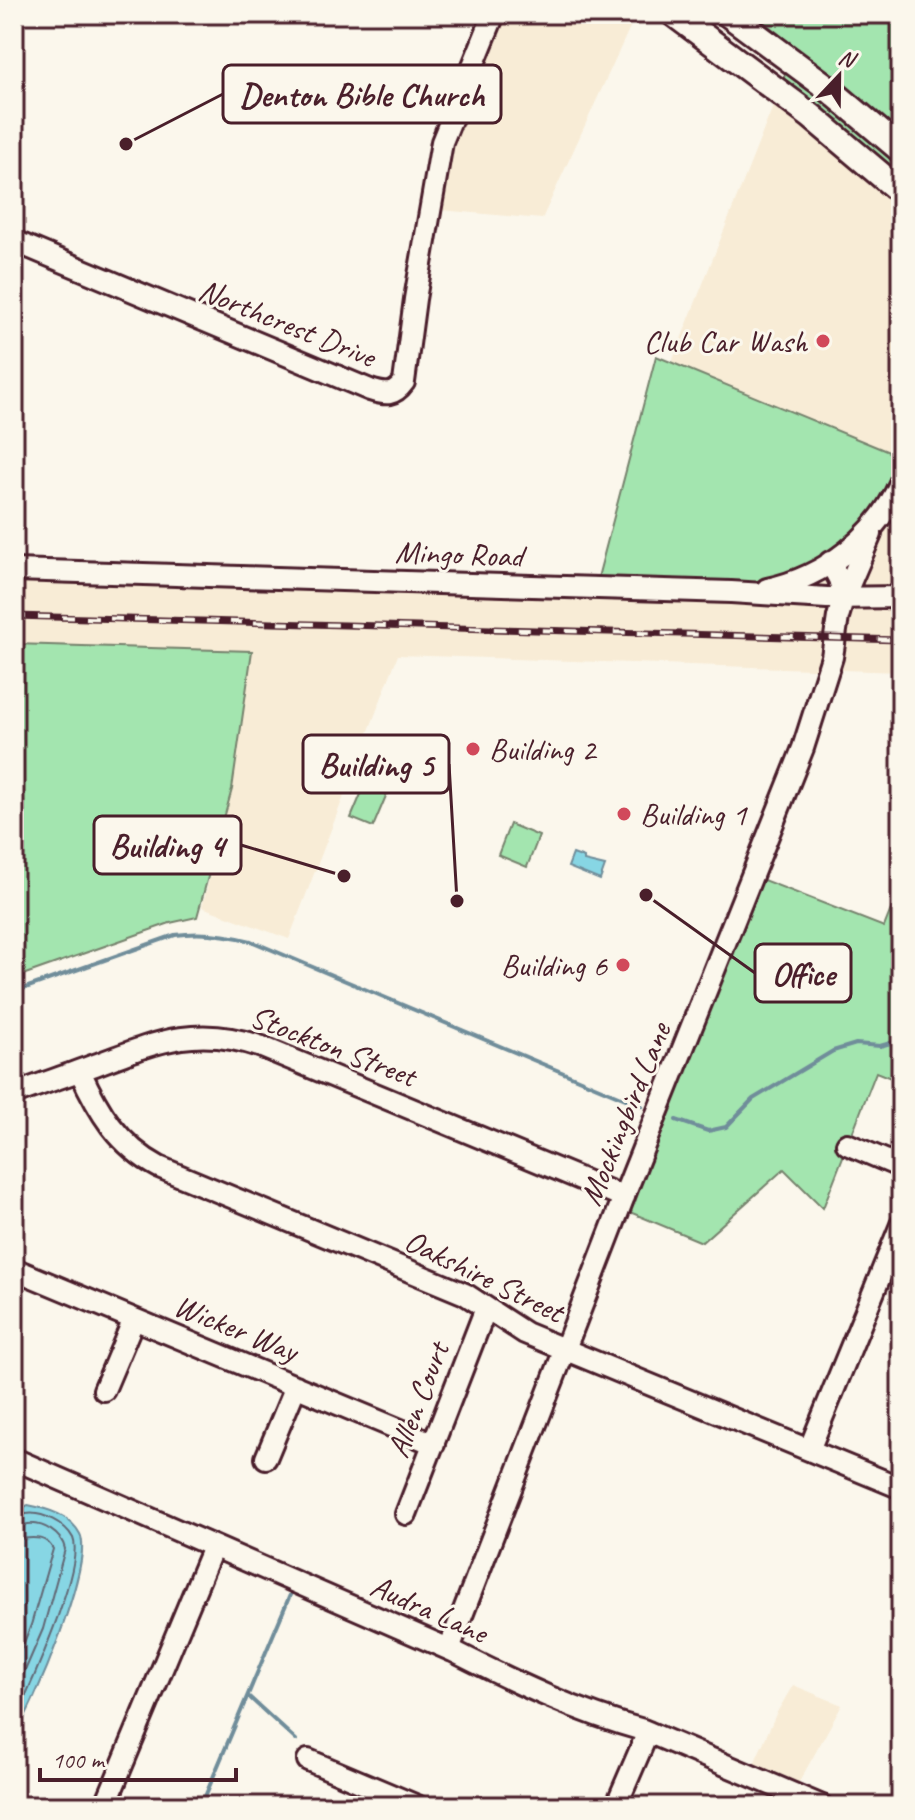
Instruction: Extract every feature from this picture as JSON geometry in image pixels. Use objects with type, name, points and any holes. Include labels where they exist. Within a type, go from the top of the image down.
[{"type":"main road","points":[[674,14],[811,116],[901,192]]},
{"type":"main road","points":[[728,14],[824,85],[901,150]]},
{"type":"street","name":"Northcrest Drive","points":[[14,241],[370,390],[386,395],[397,392],[404,382],[442,142],[494,14]]},
{"type":"street","points":[[731,592],[780,586],[830,562],[862,539],[880,518],[901,481]]},
{"type":"street","name":"Mockingbird Lane","points":[[449,1649],[624,1197],[803,748],[832,657],[844,597],[880,518]]},
{"type":"street","points":[[830,562],[844,597]]},
{"type":"street","name":"Mingo Road","points":[[14,570],[731,592],[796,597],[901,597]]},
{"type":"street","name":"Stockton Street","points":[[14,1094],[166,1039],[214,1035],[262,1047],[624,1197]]},
{"type":"street","name":"Oakshire Street","points":[[80,1071],[104,1118],[131,1148],[153,1164],[454,1289],[519,1330],[901,1488]]},
{"type":"street","points":[[847,1144],[901,1167]]},
{"type":"street","points":[[809,1450],[901,1225]]},
{"type":"street","name":"Wicker Way","points":[[14,1269],[434,1444]]},
{"type":"street","name":"Allen Court","points":[[406,1514],[486,1308]]},
{"type":"street","points":[[104,1390],[134,1319]]},
{"type":"street","points":[[266,1458],[296,1386]]},
{"type":"street","name":"Audra Lane","points":[[14,1459],[559,1700],[621,1725],[648,1732],[822,1806]]},
{"type":"street","points":[[105,1806],[213,1547]]},
{"type":"street","points":[[616,1806],[648,1732]]},
{"type":"street","points":[[308,1760],[417,1806]]},
{"type":"shaded area","points":[[505,14],[636,14],[542,219],[440,210],[451,134]]},
{"type":"shaded area","name":"Club Car Wash","points":[[779,91],[901,192],[901,457],[672,362]]},
{"type":"shaded area","points":[[901,481],[901,672],[398,655],[289,939],[202,907],[232,789],[252,651],[14,644],[14,570],[583,589]]},
{"type":"shaded area","points":[[793,1685],[842,1705],[793,1793],[749,1775],[776,1714]]},
{"type":"green space","points":[[754,14],[901,14],[901,192],[779,91],[795,47]]},
{"type":"green space","points":[[656,356],[901,457],[901,481],[880,518],[780,586],[595,589]]},
{"type":"green space","points":[[14,644],[252,651],[232,789],[197,917],[170,923],[14,978]]},
{"type":"green space","points":[[369,775],[391,784],[373,827],[351,818]]},
{"type":"green space","points":[[510,824],[539,836],[527,867],[498,855]]},
{"type":"green space","points":[[753,876],[884,927],[901,884],[901,1082],[876,1072],[823,1208],[784,1169],[702,1242],[620,1208]]},
{"type":"water","points":[[573,854],[584,858],[584,861],[605,866],[600,880],[568,867]]},
{"type":"water","points":[[28,1505],[51,1511],[71,1522],[80,1534],[82,1550],[70,1603],[47,1668],[14,1736],[14,1512]]},
{"type":"waterway","points":[[14,992],[175,935],[204,933],[232,937],[251,941],[642,1106]]},
{"type":"waterway","points":[[676,1120],[708,1131],[726,1127],[753,1099],[833,1051],[856,1044],[880,1046],[901,1040]]},
{"type":"waterway","points":[[201,1806],[290,1595]]},
{"type":"waterway","points":[[248,1696],[296,1740]]},
{"type":"railway","points":[[14,616],[901,640]]},
{"type":"place","name":"Denton Bible Church","points":[[126,144]]},
{"type":"place","name":"Club Car Wash","points":[[823,341]]},
{"type":"place","name":"Building 2","points":[[473,749]]},
{"type":"place","name":"Building 1","points":[[624,814]]},
{"type":"place","name":"Building 4","points":[[344,876]]},
{"type":"place","name":"Office","points":[[646,895]]},
{"type":"place","name":"Building 5","points":[[457,901]]},
{"type":"place","name":"Building 6","points":[[623,965]]}]
